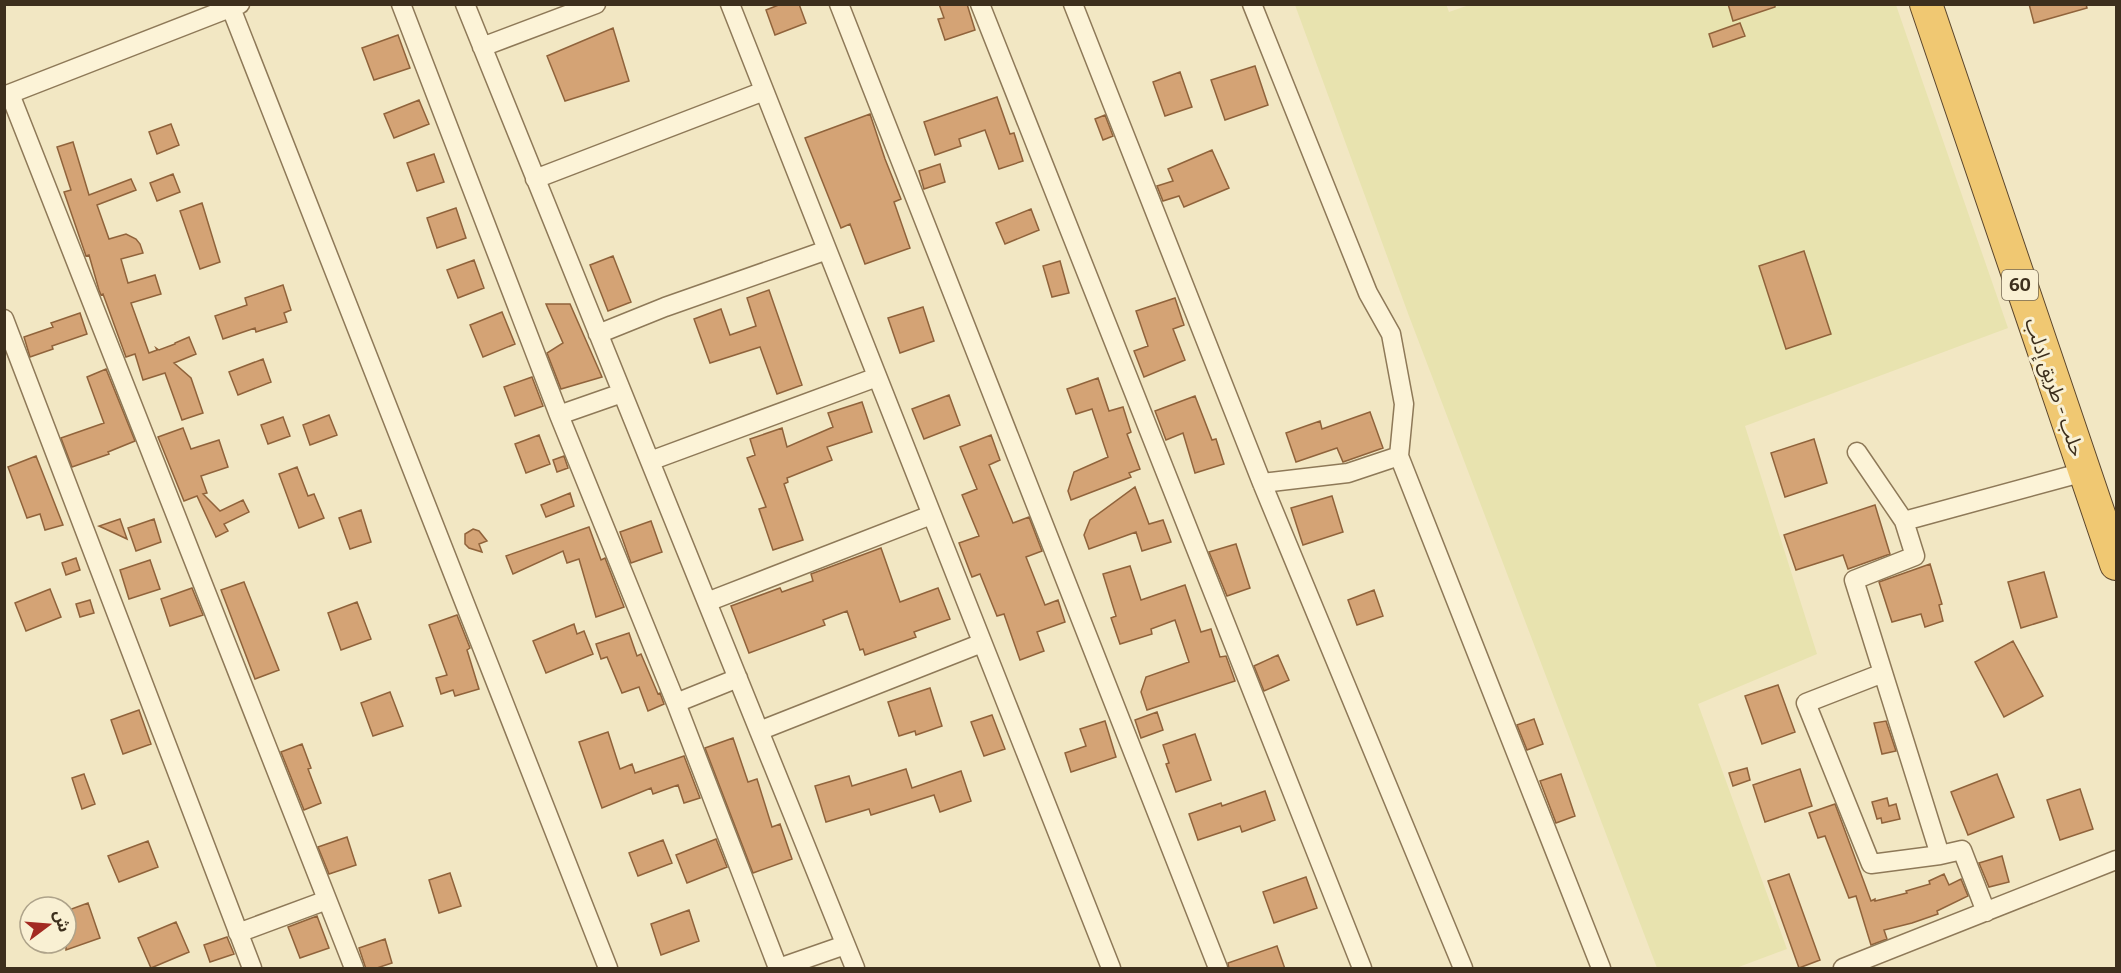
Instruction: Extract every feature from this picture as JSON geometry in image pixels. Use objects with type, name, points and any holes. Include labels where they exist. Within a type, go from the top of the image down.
[{"type":"highway","name":"حلب - طريق إدلب","points":[[1926,4],[2116,564]]},
{"type":"street","points":[[401,4],[559,415],[676,703],[779,969],[845,945]]},
{"type":"street","points":[[465,4],[855,969]]},
{"type":"street","points":[[482,47],[596,4]]},
{"type":"street","points":[[730,4],[1111,969]]},
{"type":"street","points":[[839,4],[1218,969]]},
{"type":"street","points":[[980,4],[1362,969]]},
{"type":"street","points":[[1073,4],[1262,483],[1463,969]]},
{"type":"street","points":[[1252,4],[1368,293],[1391,334],[1404,404],[1399,456],[1602,969]]},
{"type":"street","points":[[354,969],[7,95],[235,6],[608,969]]},
{"type":"street","points":[[535,178],[764,91]]},
{"type":"street","points":[[598,334],[665,307],[827,250]]},
{"type":"street","points":[[4,319],[252,969]]},
{"type":"street","points":[[650,461],[877,377]]},
{"type":"street","points":[[559,415],[622,393]]},
{"type":"street","points":[[1857,452],[1904,521],[1915,556],[1854,580],[1940,855]]},
{"type":"street","points":[[1262,483],[1348,473],[1399,456]]},
{"type":"street","points":[[1904,521],[2084,472]]},
{"type":"street","points":[[706,602],[931,515]]},
{"type":"street","points":[[759,731],[982,643]]},
{"type":"street","points":[[1883,673],[1806,703],[1871,864],[1962,850],[1986,912]]},
{"type":"street","points":[[676,703],[738,678]]},
{"type":"street","points":[[1843,969],[2116,860]]},
{"type":"street","points":[[238,933],[327,900]]},
{"type":"shaded area","points":[[1446,4],[1449,12],[1472,4],[1896,5],[2008,328],[1745,426],[1817,654],[1698,704],[1787,949],[1736,968],[1657,968],[1409,316],[1295,5]]},
{"type":"building","points":[[781,4],[799,4],[806,23],[775,35],[766,10]]},
{"type":"building","points":[[939,4],[967,4],[975,30],[945,40],[938,19],[944,18]]},
{"type":"building","points":[[1728,4],[1775,4],[1775,7],[1733,21]]},
{"type":"building","points":[[2029,4],[2086,4],[2087,8],[2034,23]]},
{"type":"building","points":[[1740,23],[1745,36],[1713,47],[1709,34]]},
{"type":"building","points":[[613,28],[629,81],[565,101],[547,56]]},
{"type":"building","points":[[398,35],[410,68],[374,80],[362,48]]},
{"type":"building","points":[[1255,66],[1268,105],[1225,120],[1211,80]]},
{"type":"building","points":[[1180,72],[1192,107],[1165,116],[1153,82]]},
{"type":"building","points":[[997,97],[1010,134],[1014,133],[1023,161],[999,169],[985,130],[959,139],[961,146],[935,155],[924,122]]},
{"type":"building","points":[[419,100],[429,124],[394,138],[384,114]]},
{"type":"building","points":[[870,114],[901,199],[894,202],[910,248],[865,264],[850,224],[841,228],[805,138]]},
{"type":"building","points":[[1105,115],[1113,136],[1103,140],[1095,119]]},
{"type":"building","points":[[171,124],[179,145],[157,154],[149,132]]},
{"type":"building","points":[[73,142],[89,195],[131,179],[136,190],[97,205],[109,239],[126,234],[140,244],[143,253],[121,259],[128,283],[155,275],[161,294],[131,303],[149,353],[157,350],[156,348],[159,350],[189,337],[196,354],[174,363],[191,378],[203,413],[182,420],[165,373],[143,380],[135,354],[126,357],[103,294],[101,295],[99,290],[89,255],[86,256],[64,192],[71,190],[57,147]]},
{"type":"building","points":[[1212,150],[1229,188],[1184,207],[1179,196],[1163,201],[1157,186],[1173,181],[1168,169]]},
{"type":"building","points":[[434,154],[444,182],[417,191],[407,163]]},
{"type":"building","points":[[940,164],[945,182],[924,189],[919,171]]},
{"type":"building","points":[[173,174],[180,192],[157,201],[150,183]]},
{"type":"building","points":[[202,203],[220,262],[200,269],[180,211]]},
{"type":"building","points":[[456,208],[466,238],[437,248],[427,218]]},
{"type":"building","points":[[1031,209],[1039,230],[1005,244],[996,223]]},
{"type":"building","points":[[1804,251],[1831,334],[1786,349],[1759,266]]},
{"type":"building","points":[[613,256],[631,302],[608,311],[590,265]]},
{"type":"building","points":[[474,260],[484,288],[458,298],[447,270]]},
{"type":"building","points":[[1060,261],[1069,293],[1052,297],[1043,266]]},
{"type":"building","points":[[283,285],[291,310],[284,313],[287,322],[256,332],[255,328],[223,339],[215,316],[247,305],[245,298]]},
{"type":"building","points":[[769,290],[802,385],[777,394],[760,347],[710,363],[694,319],[721,309],[730,335],[756,326],[747,298]]},
{"type":"building","points":[[1175,298],[1184,325],[1173,329],[1185,360],[1144,377],[1134,351],[1148,346],[1136,311]]},
{"type":"building","points":[[546,304],[570,304],[602,377],[561,389],[547,353],[563,343]]},
{"type":"building","points":[[923,307],[934,341],[900,353],[888,318]]},
{"type":"building","points":[[502,312],[515,344],[483,357],[470,325]]},
{"type":"building","points":[[80,313],[87,334],[52,346],[53,349],[30,357],[24,337],[53,327],[51,323]]},
{"type":"building","points":[[263,359],[271,382],[238,395],[229,372]]},
{"type":"building","points":[[106,369],[135,441],[108,452],[109,454],[72,467],[61,438],[104,423],[87,377]]},
{"type":"building","points":[[532,377],[543,406],[515,416],[504,387]]},
{"type":"building","points":[[1098,378],[1109,411],[1123,407],[1131,432],[1127,434],[1140,469],[1129,473],[1131,477],[1071,500],[1068,491],[1074,472],[1108,457],[1092,409],[1076,414],[1067,389]]},
{"type":"building","points":[[949,395],[960,425],[924,439],[912,409]]},
{"type":"building","points":[[1195,396],[1212,440],[1216,439],[1224,464],[1195,473],[1183,433],[1166,440],[1155,411]]},
{"type":"building","points":[[862,402],[872,432],[827,447],[832,460],[787,478],[788,482],[784,484],[803,540],[773,550],[759,509],[766,507],[747,458],[755,455],[750,439],[782,428],[787,447],[833,427],[828,413]]},
{"type":"building","points":[[1370,412],[1383,448],[1343,462],[1337,448],[1296,462],[1286,433],[1320,421],[1322,429]]},
{"type":"building","points":[[329,415],[337,435],[310,445],[303,425]]},
{"type":"building","points":[[283,417],[290,436],[268,444],[261,425]]},
{"type":"building","points":[[183,428],[191,449],[219,440],[228,467],[201,476],[207,493],[203,494],[220,511],[243,500],[249,512],[224,524],[228,531],[216,537],[197,496],[184,501],[158,437]]},
{"type":"building","points":[[539,435],[550,464],[526,473],[515,444]]},
{"type":"building","points":[[991,435],[1000,460],[989,465],[1013,523],[1029,517],[1042,551],[1026,557],[1045,605],[1058,600],[1065,622],[1037,632],[1044,651],[1020,660],[1004,614],[997,616],[980,574],[972,577],[959,543],[979,536],[962,495],[977,489],[960,447]]},
{"type":"building","points":[[1814,439],[1827,483],[1785,497],[1771,453]]},
{"type":"building","points":[[36,456],[63,525],[45,530],[40,514],[27,518],[8,467]]},
{"type":"building","points":[[564,456],[568,468],[557,472],[553,460]]},
{"type":"building","points":[[297,467],[308,496],[314,494],[324,518],[299,528],[279,474]]},
{"type":"building","points":[[1135,487],[1149,524],[1163,520],[1171,542],[1142,551],[1136,532],[1089,549],[1084,535],[1090,520]]},
{"type":"building","points":[[570,493],[574,506],[546,517],[541,505]]},
{"type":"building","points":[[1332,496],[1343,532],[1303,545],[1291,508]]},
{"type":"building","points":[[1875,505],[1890,554],[1848,569],[1843,555],[1796,570],[1784,535]]},
{"type":"building","points":[[361,510],[371,542],[350,549],[339,518]]},
{"type":"building","points":[[120,519],[127,539],[99,526]]},
{"type":"building","points":[[154,519],[161,542],[136,551],[128,528]]},
{"type":"building","points":[[651,521],[662,552],[631,563],[620,532]]},
{"type":"building","points":[[589,527],[601,560],[605,558],[624,607],[596,617],[579,559],[567,563],[563,551],[513,574],[506,556]]},
{"type":"building","points":[[473,529],[479,531],[487,541],[479,544],[482,552],[469,548],[465,544],[465,534]]},
{"type":"building","points":[[1236,544],[1250,588],[1227,596],[1209,552]]},
{"type":"building","points":[[881,548],[900,602],[938,588],[950,619],[914,632],[916,637],[865,655],[863,649],[860,650],[847,611],[823,620],[825,625],[749,653],[731,606],[780,588],[782,592],[813,581],[811,574]]},
{"type":"building","points":[[76,558],[80,570],[66,575],[62,563]]},
{"type":"building","points":[[150,560],[160,589],[129,599],[120,570]]},
{"type":"building","points":[[1930,564],[1942,604],[1939,605],[1943,621],[1925,627],[1921,614],[1892,622],[1879,582]]},
{"type":"building","points":[[1130,566],[1141,600],[1185,585],[1201,632],[1211,629],[1220,657],[1226,656],[1235,681],[1147,710],[1141,692],[1146,677],[1189,662],[1175,620],[1151,629],[1152,634],[1120,644],[1111,618],[1116,616],[1103,574]]},
{"type":"building","points":[[2044,572],[2057,617],[2021,628],[2008,582]]},
{"type":"building","points":[[244,582],[279,670],[255,679],[221,590]]},
{"type":"building","points":[[192,588],[203,615],[170,626],[161,599]]},
{"type":"building","points":[[50,589],[61,617],[26,631],[15,603]]},
{"type":"building","points":[[1374,590],[1383,616],[1357,625],[1348,600]]},
{"type":"building","points":[[90,600],[94,613],[80,617],[76,604]]},
{"type":"building","points":[[357,602],[371,639],[341,650],[328,613]]},
{"type":"building","points":[[457,615],[470,648],[467,650],[479,689],[455,696],[453,690],[441,694],[436,678],[447,675],[429,625]]},
{"type":"building","points":[[574,624],[577,634],[584,631],[593,654],[546,673],[533,641]]},
{"type":"building","points":[[629,633],[637,656],[641,654],[664,704],[648,711],[639,687],[622,693],[607,657],[601,659],[596,644]]},
{"type":"building","points":[[2013,641],[2043,696],[2004,717],[1975,662]]},
{"type":"building","points":[[1278,655],[1289,680],[1264,691],[1254,666]]},
{"type":"building","points":[[1778,685],[1795,732],[1762,744],[1745,696]]},
{"type":"building","points":[[930,688],[942,726],[916,735],[915,731],[899,736],[888,702]]},
{"type":"building","points":[[390,692],[403,726],[373,736],[361,703]]},
{"type":"building","points":[[139,710],[151,744],[123,754],[111,720]]},
{"type":"building","points":[[1157,712],[1163,730],[1141,738],[1135,720]]},
{"type":"building","points":[[992,715],[1005,749],[984,756],[971,722]]},
{"type":"building","points":[[1534,719],[1543,744],[1527,750],[1517,725]]},
{"type":"building","points":[[1105,721],[1116,757],[1071,772],[1065,753],[1086,746],[1080,729]]},
{"type":"building","points":[[1886,721],[1896,751],[1882,754],[1874,723]]},
{"type":"building","points":[[608,732],[620,769],[632,764],[635,773],[684,756],[700,798],[684,803],[678,785],[653,794],[651,788],[602,808],[579,742]]},
{"type":"building","points":[[1195,734],[1211,780],[1176,792],[1166,764],[1169,763],[1163,745]]},
{"type":"building","points":[[733,738],[748,782],[757,779],[772,827],[780,824],[792,859],[753,873],[705,748]]},
{"type":"building","points":[[302,744],[311,768],[308,769],[321,803],[304,810],[281,752]]},
{"type":"building","points":[[1747,768],[1750,780],[1733,786],[1729,773]]},
{"type":"building","points":[[906,769],[912,788],[961,771],[971,801],[940,812],[934,795],[871,815],[869,809],[826,822],[815,786],[849,776],[852,786]]},
{"type":"building","points":[[1800,769],[1812,806],[1765,822],[1753,785]]},
{"type":"building","points":[[84,774],[95,804],[82,809],[72,778]]},
{"type":"building","points":[[1561,774],[1575,816],[1556,823],[1540,781]]},
{"type":"building","points":[[1997,774],[2014,817],[1968,835],[1951,792]]},
{"type":"building","points":[[2080,789],[2093,829],[2060,840],[2047,800]]},
{"type":"building","points":[[1265,791],[1275,820],[1242,832],[1240,826],[1198,840],[1189,814],[1221,803],[1222,806]]},
{"type":"building","points":[[1887,798],[1889,806],[1896,804],[1900,819],[1882,823],[1881,818],[1877,819],[1872,802]]},
{"type":"building","points":[[1835,804],[1871,901],[1907,893],[1906,891],[1930,884],[1929,881],[1944,874],[1949,885],[1961,879],[1968,896],[1937,911],[1938,914],[1884,930],[1887,939],[1871,945],[1856,896],[1849,898],[1825,836],[1818,838],[1809,813]]},
{"type":"building","points":[[347,837],[356,865],[329,874],[318,847]]},
{"type":"building","points":[[716,839],[727,867],[687,883],[676,855]]},
{"type":"building","points":[[663,840],[672,863],[638,876],[629,853]]},
{"type":"building","points":[[148,841],[158,867],[119,882],[108,856]]},
{"type":"building","points":[[2002,856],[2009,882],[1989,887],[1979,863]]},
{"type":"building","points":[[450,873],[461,906],[439,913],[429,880]]},
{"type":"building","points":[[1789,874],[1820,960],[1799,968],[1768,881]]},
{"type":"building","points":[[1306,877],[1317,908],[1274,923],[1263,892]]},
{"type":"building","points":[[88,903],[100,938],[78,946],[78,907]]},
{"type":"building","points":[[689,910],[699,941],[661,955],[651,924]]},
{"type":"building","points":[[317,916],[329,948],[300,958],[288,927]]},
{"type":"building","points":[[176,922],[189,952],[151,968],[138,938]]},
{"type":"building","points":[[227,937],[234,954],[210,962],[204,945]]},
{"type":"building","points":[[385,939],[392,963],[366,969],[359,948]]},
{"type":"building","points":[[1277,946],[1285,969],[1229,969],[1228,963]]}]
